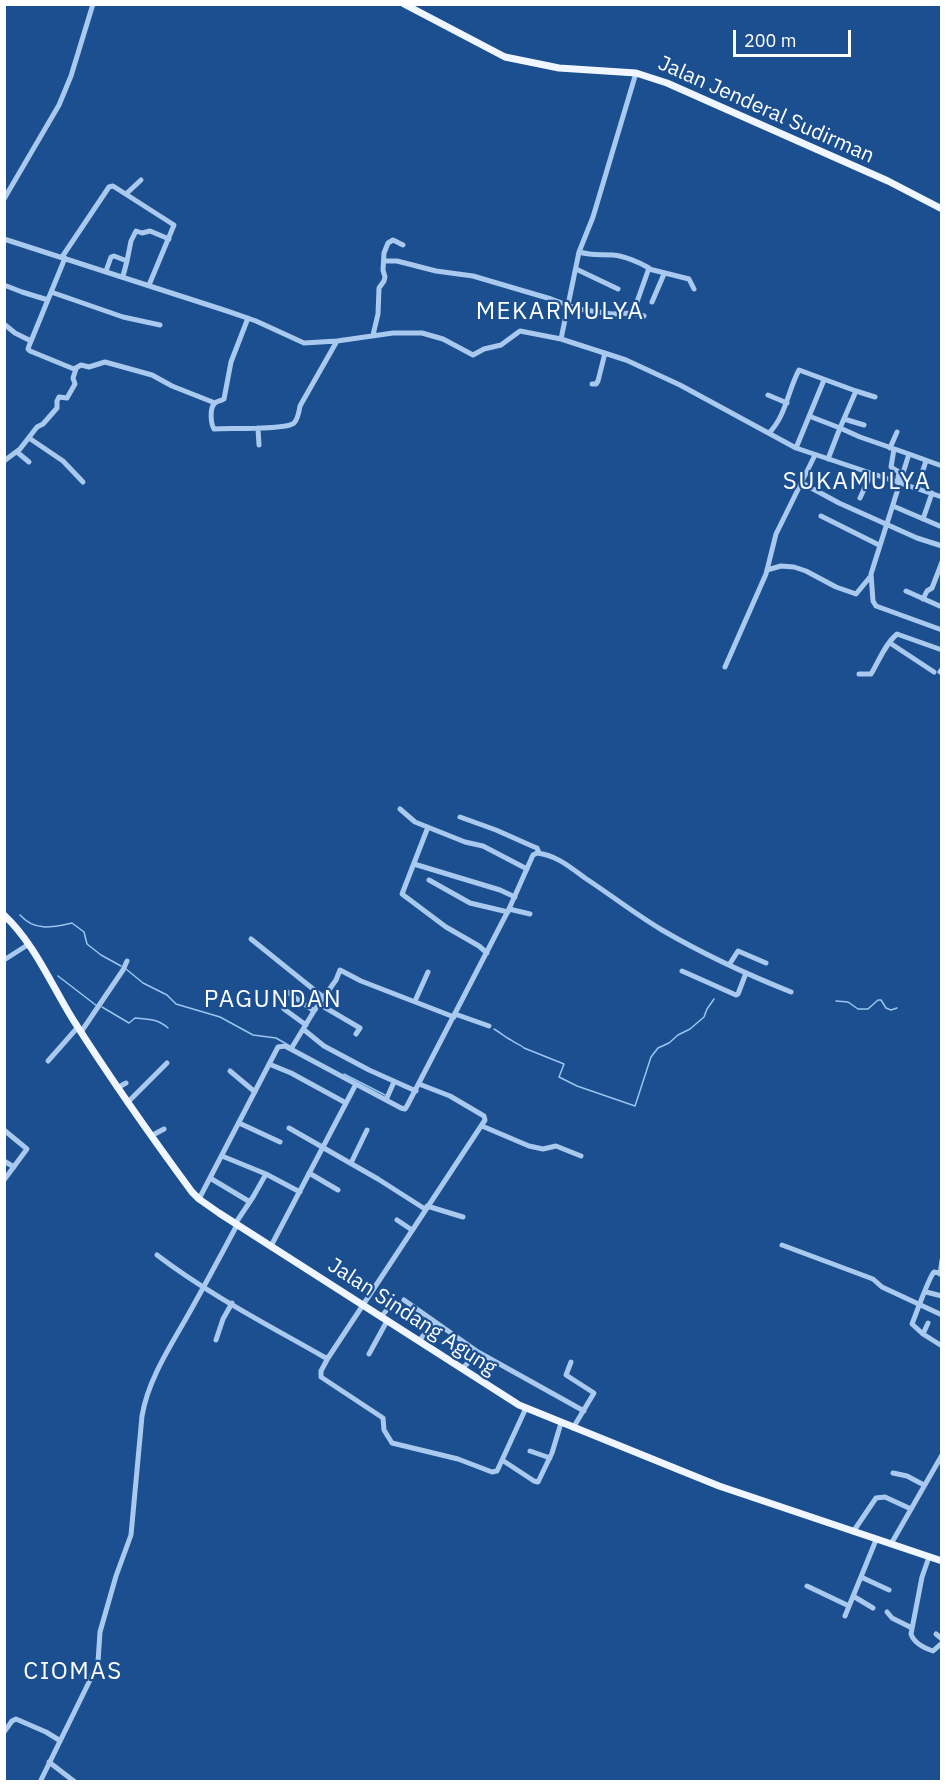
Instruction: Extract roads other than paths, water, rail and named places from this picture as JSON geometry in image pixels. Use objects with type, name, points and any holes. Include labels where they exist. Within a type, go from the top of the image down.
[{"type":"main road","name":"Jalan Jenderal Sudirman","points":[[404,4],[505,57],[559,68],[636,73],[667,83],[888,181],[942,209]]},
{"type":"main road","name":"Jalan Sindang Agung","points":[[4,915],[15,925],[28,944],[79,1030],[151,1136],[199,1199],[236,1225],[526,1408],[719,1486],[942,1561]]},
{"type":"street","points":[[4,199],[59,105],[71,76],[93,4]]},
{"type":"street","points":[[561,339],[579,252],[593,217],[636,73]]},
{"type":"street","points":[[126,194],[141,180]]},
{"type":"street","points":[[76,369],[71,369],[28,349],[63,257],[109,187],[113,186],[173,224],[174,228],[149,285]]},
{"type":"street","points":[[123,276],[131,241],[136,231],[142,233],[151,231],[169,239]]},
{"type":"street","points":[[4,239],[248,318],[304,343],[393,333],[425,333],[454,344],[473,355],[484,349],[501,345],[520,331],[561,339],[626,360],[680,385],[796,448],[942,496]]},
{"type":"street","points":[[373,335],[378,314],[379,288],[385,277],[384,253],[390,240],[403,245]]},
{"type":"street","points":[[579,252],[593,256],[614,255],[664,274],[689,279],[694,289]]},
{"type":"street","points":[[106,271],[113,256],[127,261]]},
{"type":"street","points":[[385,261],[397,261],[436,271],[473,276],[578,309],[604,314],[633,313],[644,316]]},
{"type":"street","points":[[576,269],[618,289]]},
{"type":"street","points":[[633,313],[649,269]]},
{"type":"street","points":[[652,302],[664,274]]},
{"type":"street","points":[[4,285],[48,300]]},
{"type":"street","points":[[51,292],[123,317],[160,325]]},
{"type":"street","points":[[4,461],[17,452],[38,426],[43,424],[57,408],[59,398],[67,398],[75,384],[73,379],[76,369],[81,365],[89,367],[102,362],[112,363],[152,375],[172,386],[215,403],[225,399],[231,362],[248,318]]},
{"type":"street","points":[[4,324],[31,341]]},
{"type":"street","points":[[215,403],[211,423],[214,429],[285,427],[293,424],[300,406],[337,341]]},
{"type":"street","points":[[592,384],[597,383],[605,353]]},
{"type":"street","points":[[769,434],[787,403],[799,370],[875,398]]},
{"type":"street","points":[[796,448],[824,380]]},
{"type":"street","points":[[828,459],[856,391]]},
{"type":"street","points":[[768,394],[787,403]]},
{"type":"street","points":[[809,416],[942,466]]},
{"type":"street","points":[[844,419],[864,425]]},
{"type":"street","points":[[258,428],[259,445]]},
{"type":"street","points":[[897,432],[892,449],[891,467],[899,472],[898,478],[901,482]]},
{"type":"street","points":[[29,438],[63,461],[83,482]]},
{"type":"street","points":[[17,452],[29,462]]},
{"type":"street","points":[[909,454],[871,575],[873,602],[876,606],[942,630]]},
{"type":"street","points":[[725,667],[767,570],[776,534],[815,455]]},
{"type":"street","points":[[917,488],[926,461]]},
{"type":"street","points":[[860,498],[871,474]]},
{"type":"street","points":[[802,483],[839,503],[942,546]]},
{"type":"street","points":[[923,519],[932,494]]},
{"type":"street","points":[[893,506],[942,527]]},
{"type":"street","points":[[821,516],[879,545]]},
{"type":"street","points":[[923,599],[927,591],[932,588],[942,562]]},
{"type":"street","points":[[767,570],[781,566],[794,567],[856,594],[871,575]]},
{"type":"street","points":[[906,591],[942,607]]},
{"type":"street","points":[[859,674],[871,674],[894,636],[899,633],[942,650]]},
{"type":"street","points":[[890,643],[938,671]]},
{"type":"street","points":[[400,809],[415,822],[465,842],[483,846],[527,869]]},
{"type":"street","points":[[460,817],[537,848],[539,853]]},
{"type":"street","points":[[428,826],[402,891],[403,895],[446,927],[487,953]]},
{"type":"street","points":[[199,1199],[278,1047],[283,1045],[405,1109],[509,911],[533,855],[539,853],[569,865],[661,929],[729,965],[790,992]]},
{"type":"street","points":[[414,864],[500,890],[515,897]]},
{"type":"street","points":[[429,880],[470,903],[530,914]]},
{"type":"street","points":[[251,939],[323,997]]},
{"type":"street","points":[[4,960],[28,944]]},
{"type":"street","points":[[729,965],[738,951],[766,963]]},
{"type":"street","points":[[48,1061],[79,1030],[123,970],[127,961]]},
{"type":"street","points":[[291,1049],[336,980],[340,970],[361,981],[454,1016],[489,1026]]},
{"type":"street","points":[[682,971],[736,995],[746,973]]},
{"type":"street","points":[[415,1001],[428,972]]},
{"type":"street","points":[[286,991],[314,1011]]},
{"type":"street","points":[[319,1004],[360,1028],[356,1034]]},
{"type":"street","points":[[284,1009],[324,1046],[416,1091]]},
{"type":"street","points":[[127,1102],[167,1063]]},
{"type":"street","points":[[269,1064],[291,1073],[346,1103]]},
{"type":"street","points":[[230,1071],[255,1092]]},
{"type":"street","points":[[387,1098],[394,1082]]},
{"type":"street","points":[[117,1088],[126,1083]]},
{"type":"street","points":[[271,1246],[356,1084]]},
{"type":"street","points":[[419,1084],[450,1096],[484,1116],[485,1120],[327,1358],[321,1371],[321,1377],[383,1418],[384,1430],[392,1443],[458,1459],[492,1472],[497,1471],[526,1408]]},
{"type":"street","points":[[240,1123],[280,1142]]},
{"type":"street","points":[[482,1126],[538,1149],[556,1146],[581,1156]]},
{"type":"street","points":[[289,1128],[426,1208],[463,1217]]},
{"type":"street","points":[[151,1136],[164,1129]]},
{"type":"street","points":[[4,1130],[27,1149],[4,1180]]},
{"type":"street","points":[[351,1163],[367,1130]]},
{"type":"street","points":[[222,1156],[266,1174],[300,1192]]},
{"type":"street","points":[[4,1161],[14,1167]]},
{"type":"street","points":[[309,1173],[338,1190]]},
{"type":"street","points":[[40,1782],[97,1664],[100,1632],[116,1576],[132,1535],[142,1416],[154,1380],[236,1225],[266,1174]]},
{"type":"street","points":[[210,1178],[250,1202]]},
{"type":"street","points":[[397,1220],[412,1230]]},
{"type":"street","points":[[782,1245],[876,1280],[882,1287],[942,1316]]},
{"type":"street","points":[[157,1255],[204,1287],[327,1358]]},
{"type":"street","points":[[942,1260],[940,1274],[934,1272],[931,1275],[912,1324],[922,1334],[942,1346]]},
{"type":"street","points":[[926,1292],[942,1296]]},
{"type":"street","points":[[404,1300],[478,1352],[584,1411]]},
{"type":"street","points":[[369,1354],[394,1301]]},
{"type":"street","points":[[216,1340],[223,1319],[232,1303]]},
{"type":"street","points":[[419,1341],[434,1322]]},
{"type":"street","points":[[922,1334],[928,1323]]},
{"type":"street","points":[[462,1369],[478,1352]]},
{"type":"street","points":[[571,1362],[566,1374],[594,1393],[573,1428]]},
{"type":"street","points":[[501,1460],[537,1482],[550,1458],[561,1423]]},
{"type":"street","points":[[530,1451],[550,1458]]},
{"type":"street","points":[[891,1544],[942,1455]]},
{"type":"street","points":[[893,1473],[907,1476],[924,1485]]},
{"type":"street","points":[[853,1532],[876,1498],[885,1497],[911,1509]]},
{"type":"street","points":[[845,1616],[876,1540]]},
{"type":"street","points":[[929,1557],[922,1577],[912,1637],[933,1651],[942,1643]]},
{"type":"street","points":[[861,1577],[890,1590]]},
{"type":"street","points":[[807,1586],[849,1606]]},
{"type":"street","points":[[853,1596],[873,1608]]},
{"type":"street","points":[[887,1612],[892,1618],[912,1628]]},
{"type":"street","points":[[4,1732],[16,1719],[35,1726],[59,1740]]},
{"type":"street","points":[[49,1762],[75,1782]]},
{"type":"waterway","points":[[20,915],[32,924],[44,927],[72,923],[84,932],[87,944],[121,966]]},
{"type":"waterway","points":[[126,969],[143,983],[167,995],[176,1004],[220,1017],[253,1035],[276,1038],[290,1046]]},
{"type":"waterway","points":[[58,976],[97,1006]]},
{"type":"waterway","points":[[494,1029],[524,1048],[564,1064],[559,1077],[577,1086],[635,1106],[651,1057],[658,1048],[690,1029],[704,1017],[714,999]]},
{"type":"waterway","points":[[836,1001],[848,1002],[858,1009],[868,1009],[881,1000],[886,1008],[891,1010],[897,1008]]},
{"type":"waterway","points":[[102,1007],[129,1023],[135,1018],[149,1019],[168,1028]]},
{"type":"waterway","points":[[344,1074],[385,1095]]},
{"type":"district","name":"MEKARMULYA","points":[[560,312]]},
{"type":"district","name":"SUKAMULYA","points":[[857,482]]},
{"type":"district","name":"PAGUNDAN","points":[[273,1000]]},
{"type":"district","name":"CIOMAS","points":[[73,1672]]}]
